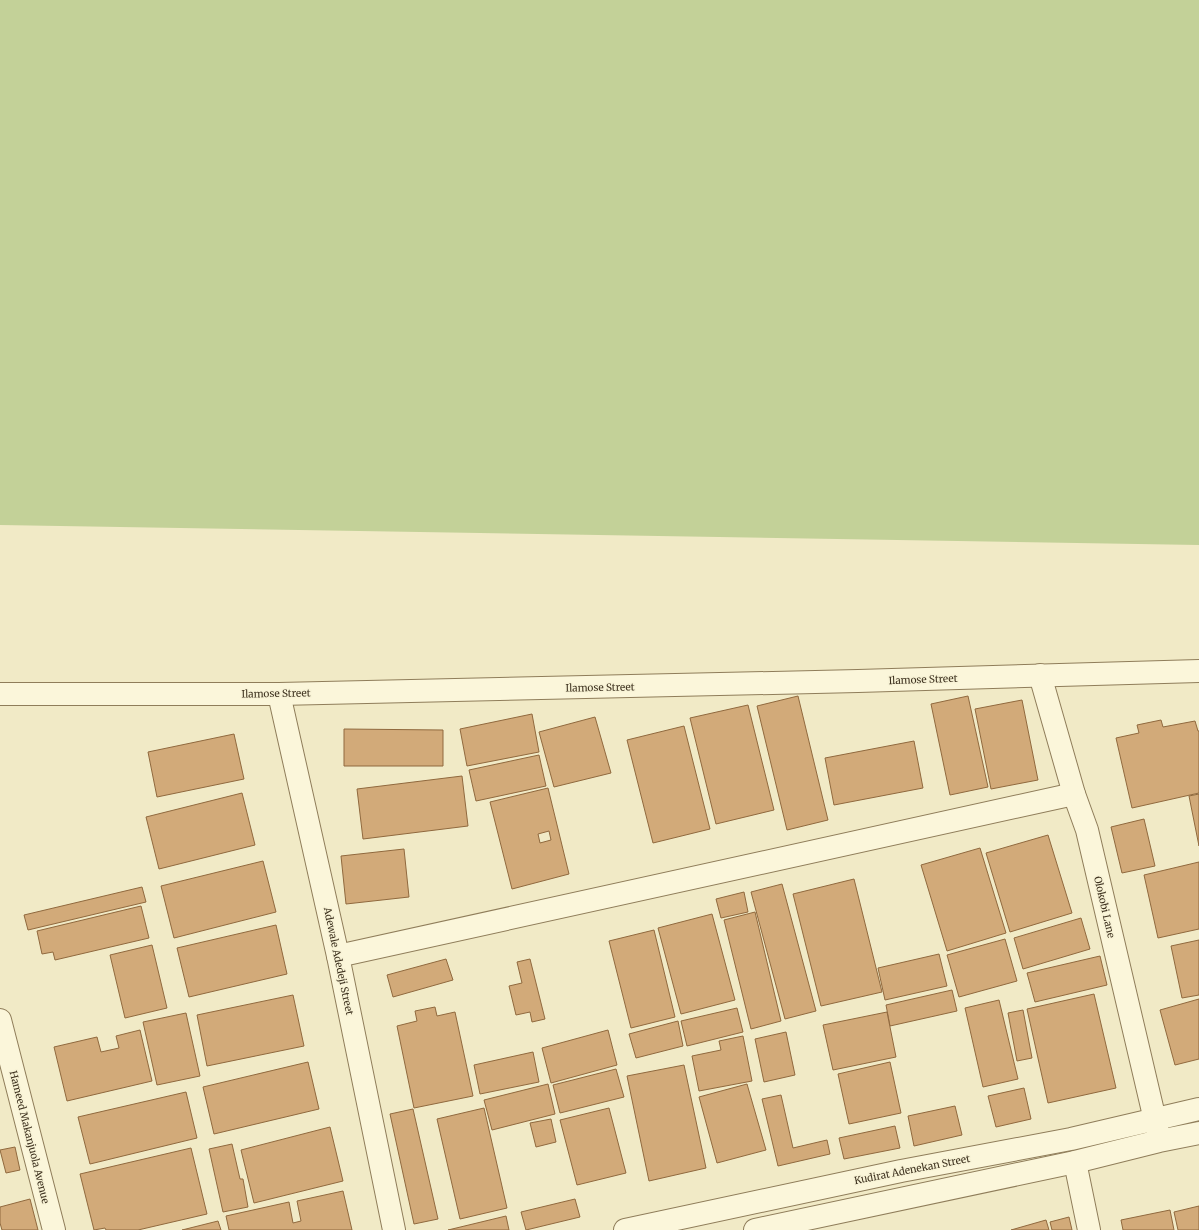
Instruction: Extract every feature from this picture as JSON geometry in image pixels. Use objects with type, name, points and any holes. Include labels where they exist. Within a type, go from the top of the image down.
[{"type":"street","name":"Ilamose Street","points":[[0,694],[279,694],[1199,672]]},
{"type":"street","name":"Olokobi Lane","points":[[1040,675],[1074,794],[1087,830],[1159,1141]]},
{"type":"street","name":"Adewale Adedeji Street","points":[[279,694],[338,956],[394,1230]]},
{"type":"street","points":[[338,956],[1074,794]]},
{"type":"street","name":"Hameed Makanjuola Avenue","points":[[0,1022],[54,1230]]},
{"type":"street","name":"Kudirat Adenekan Street","points":[[625,1230],[894,1172],[1071,1139],[1199,1109]]},
{"type":"street","points":[[755,1230],[1075,1162],[1159,1141],[1199,1133]]},
{"type":"street","points":[[1075,1162],[1089,1230]]},
{"type":"green space","points":[[0,0],[1199,0],[1199,545],[0,525]]},
{"type":"building","points":[[798,696],[828,820],[787,830],[757,706]]},
{"type":"building","points":[[968,696],[988,787],[950,795],[931,704]]},
{"type":"building","points":[[1022,700],[1038,780],[991,789],[975,709]]},
{"type":"building","points":[[748,705],[774,810],[716,824],[690,718]]},
{"type":"building","points":[[532,714],[539,752],[467,766],[460,729]]},
{"type":"building","points":[[595,717],[611,773],[554,787],[539,732]]},
{"type":"building","points":[[1161,720],[1163,727],[1195,721],[1199,731],[1199,793],[1132,808],[1116,738],[1139,733],[1137,725]]},
{"type":"building","points":[[684,726],[710,829],[653,843],[627,740]]},
{"type":"building","points":[[344,729],[443,730],[443,766],[344,766]]},
{"type":"building","points":[[234,734],[244,779],[157,797],[148,752]]},
{"type":"building","points":[[914,741],[923,788],[834,805],[825,758]]},
{"type":"building","points":[[539,755],[546,786],[476,801],[469,770]]},
{"type":"building","points":[[462,776],[468,826],[363,839],[357,789]]},
{"type":"building","points":[[548,788],[569,874],[512,889],[490,802]],"holes":[[[549,831],[551,840],[540,843],[538,834]]]},
{"type":"building","points":[[242,793],[255,845],[159,869],[146,817]]},
{"type":"building","points":[[1199,794],[1199,846],[1189,796]]},
{"type":"building","points":[[1144,819],[1155,866],[1122,873],[1111,827]]},
{"type":"building","points":[[1048,835],[1072,913],[1010,932],[986,853]]},
{"type":"building","points":[[980,848],[1006,933],[947,951],[921,865]]},
{"type":"building","points":[[404,849],[409,897],[346,904],[341,856]]},
{"type":"building","points":[[263,861],[276,912],[174,938],[161,886]]},
{"type":"building","points":[[1199,862],[1199,929],[1158,938],[1144,875]]},
{"type":"building","points":[[854,879],[882,992],[821,1006],[793,894]]},
{"type":"building","points":[[782,884],[816,1011],[785,1019],[751,892]]},
{"type":"building","points":[[142,887],[146,902],[28,930],[24,915]]},
{"type":"building","points":[[744,892],[748,912],[721,918],[716,899]]},
{"type":"building","points":[[141,906],[149,938],[55,960],[53,952],[42,954],[37,931]]},
{"type":"building","points":[[755,912],[781,1021],[751,1029],[724,920]]},
{"type":"building","points":[[712,914],[735,1000],[681,1014],[658,928]]},
{"type":"building","points":[[1081,918],[1090,949],[1023,969],[1014,938]]},
{"type":"building","points":[[276,925],[287,974],[189,997],[177,948]]},
{"type":"building","points":[[654,930],[675,1017],[631,1028],[609,941]]},
{"type":"building","points":[[1005,939],[1017,981],[959,997],[947,955]]},
{"type":"building","points":[[1199,940],[1199,995],[1182,998],[1171,946]]},
{"type":"building","points":[[152,945],[167,1008],[125,1018],[110,955]]},
{"type":"building","points":[[939,954],[947,986],[885,1000],[878,968]]},
{"type":"building","points":[[1100,956],[1107,985],[1035,1002],[1027,973]]},
{"type":"building","points":[[446,959],[453,980],[393,997],[387,975]]},
{"type":"building","points":[[530,959],[545,1019],[532,1022],[530,1012],[516,1015],[509,986],[522,983],[517,962]]},
{"type":"building","points":[[952,990],[957,1011],[890,1026],[886,1005]]},
{"type":"building","points":[[1094,994],[1116,1088],[1048,1103],[1027,1009]]},
{"type":"building","points":[[293,995],[304,1046],[207,1066],[197,1015]]},
{"type":"building","points":[[1199,999],[1199,1059],[1175,1065],[1160,1010]]},
{"type":"building","points":[[999,1000],[1018,1079],[983,1087],[965,1008]]},
{"type":"building","points":[[435,1007],[437,1016],[455,1012],[473,1096],[414,1108],[397,1026],[417,1021],[415,1011]]},
{"type":"building","points":[[737,1008],[743,1032],[687,1046],[681,1021]]},
{"type":"building","points":[[1023,1010],[1032,1058],[1017,1061],[1008,1013]]},
{"type":"building","points":[[887,1012],[896,1057],[833,1070],[823,1025]]},
{"type":"building","points":[[186,1013],[200,1076],[157,1085],[143,1022]]},
{"type":"building","points":[[678,1021],[683,1046],[636,1058],[629,1034]]},
{"type":"building","points":[[140,1030],[152,1081],[67,1101],[54,1047],[97,1037],[101,1052],[119,1048],[116,1036]]},
{"type":"building","points":[[608,1030],[617,1065],[551,1083],[542,1048]]},
{"type":"building","points":[[786,1032],[795,1075],[764,1082],[755,1039]]},
{"type":"building","points":[[743,1036],[752,1081],[699,1091],[692,1056],[721,1050],[719,1041]]},
{"type":"building","points":[[533,1052],[539,1082],[480,1094],[474,1065]]},
{"type":"building","points":[[308,1062],[319,1109],[214,1134],[203,1087]]},
{"type":"building","points":[[890,1062],[901,1113],[849,1124],[838,1074]]},
{"type":"building","points":[[684,1065],[706,1168],[649,1181],[627,1076]]},
{"type":"building","points":[[616,1069],[624,1097],[560,1113],[553,1085]]},
{"type":"building","points":[[548,1084],[555,1114],[492,1130],[484,1100]]},
{"type":"building","points":[[747,1084],[766,1150],[717,1163],[699,1097]]},
{"type":"building","points":[[1024,1088],[1031,1119],[996,1127],[988,1096]]},
{"type":"building","points":[[186,1092],[197,1138],[90,1164],[78,1117]]},
{"type":"building","points":[[781,1095],[793,1148],[827,1140],[830,1154],[778,1166],[762,1099]]},
{"type":"building","points":[[955,1106],[962,1135],[914,1146],[908,1116]]},
{"type":"building","points":[[484,1108],[507,1208],[460,1219],[437,1119]]},
{"type":"building","points":[[609,1108],[626,1173],[577,1185],[560,1120]]},
{"type":"building","points":[[413,1109],[438,1219],[414,1224],[390,1114]]},
{"type":"building","points":[[551,1119],[556,1142],[536,1147],[530,1123]]},
{"type":"building","points":[[895,1126],[900,1148],[844,1159],[839,1138]]},
{"type":"building","points":[[330,1127],[343,1181],[254,1203],[241,1150]]},
{"type":"building","points":[[232,1144],[240,1179],[243,1179],[248,1207],[223,1212],[209,1149]]},
{"type":"building","points":[[15,1147],[20,1170],[6,1173],[0,1150]]},
{"type":"building","points":[[191,1148],[207,1214],[138,1230],[106,1230],[105,1228],[94,1230],[80,1174]]},
{"type":"building","points":[[343,1191],[352,1230],[229,1230],[226,1216],[289,1202],[293,1223],[301,1221],[297,1201]]},
{"type":"building","points":[[30,1199],[38,1230],[2,1230],[0,1223],[0,1207]]},
{"type":"building","points":[[575,1199],[580,1217],[526,1230],[521,1212]]},
{"type":"building","points":[[1199,1206],[1199,1230],[1178,1230],[1174,1212]]},
{"type":"building","points":[[1170,1210],[1174,1230],[1123,1230],[1121,1220]]},
{"type":"building","points":[[506,1216],[509,1230],[448,1230]]},
{"type":"building","points":[[1069,1217],[1072,1230],[1052,1230],[1050,1222]]},
{"type":"building","points":[[1046,1220],[1049,1230],[1011,1230]]},
{"type":"building","points":[[218,1221],[221,1230],[182,1230]]}]
